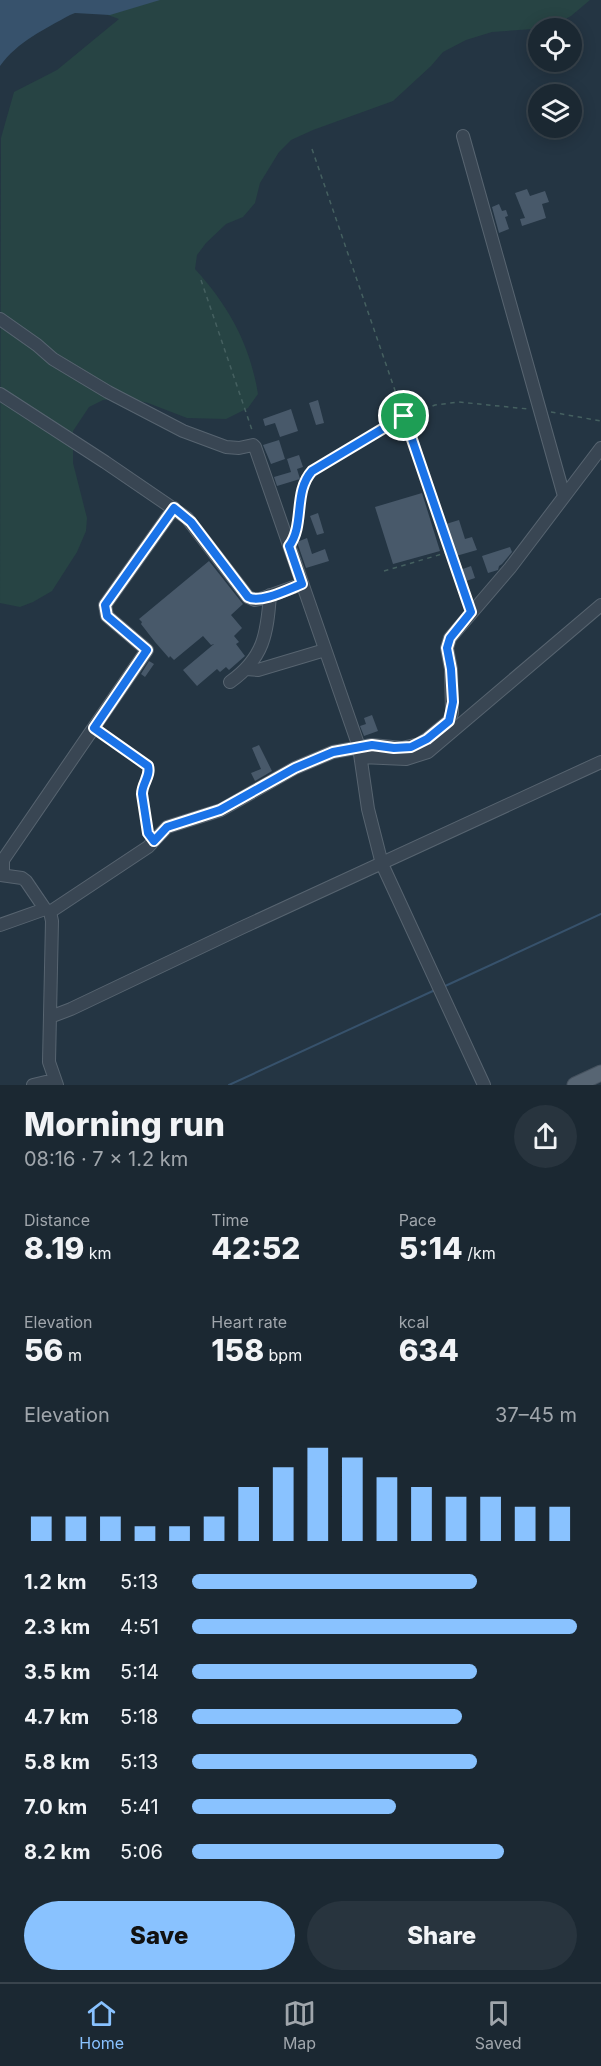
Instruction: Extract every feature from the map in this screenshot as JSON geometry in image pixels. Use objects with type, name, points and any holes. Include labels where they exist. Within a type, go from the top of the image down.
[{"type":"main road","points":[[575,1085],[601,1073]]},
{"type":"street","points":[[463,136],[564,496]]},
{"type":"street","points":[[0,319],[37,345],[52,359],[108,392],[183,431],[226,447],[254,446],[360,752],[368,808],[382,864],[484,1085]]},
{"type":"street","points":[[0,394],[174,508],[191,522],[248,597],[255,600],[302,584]]},
{"type":"street","points":[[360,752],[372,745],[394,748],[411,747],[427,739],[449,721],[453,702],[447,648],[450,638],[510,568],[601,448]]},
{"type":"street","points":[[33,1085],[56,1082],[49,1062],[52,921],[28,883],[22,878],[1,875],[3,860],[147,650],[107,616],[105,605],[174,508]]},
{"type":"street","points":[[230,682],[246,669],[260,651],[265,639],[270,595]]},
{"type":"street","points":[[0,925],[47,910],[67,899],[142,851],[167,827],[220,810],[295,768],[333,752],[360,752],[406,759],[428,752],[601,605]]},
{"type":"street","points":[[246,669],[258,670],[325,650]]},
{"type":"street","points":[[50,1017],[601,762]]},
{"type":"path","points":[[312,149],[471,612]]},
{"type":"path","points":[[201,280],[254,437],[254,446]]},
{"type":"path","points":[[289,546],[294,537],[303,482],[306,477],[321,465],[404,416],[435,405],[453,402],[539,410],[601,421]]},
{"type":"path","points":[[384,571],[449,552]]},
{"type":"path","points":[[94,728],[148,766],[149,773],[142,788],[142,794],[148,833],[154,841]]},
{"type":"green space","points":[[66,0],[590,0],[567,18],[528,18],[528,29],[492,32],[466,40],[443,52],[393,101],[313,130],[291,140],[279,152],[260,183],[255,203],[243,217],[226,224],[206,243],[197,255],[195,269],[218,297],[236,326],[249,358],[258,394],[248,408],[226,419],[187,418],[148,403],[125,398],[103,400],[89,407],[73,431],[73,463],[87,518],[86,531],[77,552],[52,591],[20,607],[0,603],[1,138],[14,92],[57,70],[119,19]]},
{"type":"water","points":[[0,0],[160,0],[110,15],[75,13],[70,15],[23,43],[0,66]]},
{"type":"building","points":[[527,189],[530,196],[545,191],[549,202],[542,204],[546,218],[522,226],[520,219],[525,218],[515,193]]},
{"type":"building","points":[[499,204],[502,211],[506,210],[508,216],[505,217],[509,229],[499,233],[492,207]]},
{"type":"building","points":[[318,400],[324,423],[316,425],[309,403]]},
{"type":"building","points":[[291,409],[298,431],[280,437],[275,423],[265,426],[263,419]]},
{"type":"building","points":[[279,440],[285,459],[271,464],[263,445]]},
{"type":"building","points":[[299,455],[303,467],[297,469],[300,479],[277,486],[274,477],[291,472],[287,459]]},
{"type":"building","points":[[422,493],[440,551],[393,564],[375,507]]},
{"type":"building","points":[[318,513],[324,533],[317,535],[310,516]]},
{"type":"building","points":[[459,520],[465,539],[472,537],[477,550],[456,556],[446,524]]},
{"type":"building","points":[[307,538],[312,554],[325,549],[329,561],[306,568],[297,542]]},
{"type":"building","points":[[510,547],[512,552],[498,570],[488,573],[482,556]]},
{"type":"building","points":[[209,561],[243,604],[231,615],[242,628],[234,636],[239,642],[236,644],[245,656],[229,670],[226,667],[220,672],[217,669],[197,686],[183,670],[214,644],[211,645],[203,636],[174,660],[170,656],[169,658],[155,642],[139,619]]},
{"type":"building","points":[[471,566],[475,578],[463,582],[460,570]]},
{"type":"building","points":[[149,661],[154,664],[145,677],[141,674]]},
{"type":"building","points":[[372,715],[378,731],[364,736],[360,726],[366,724],[364,718]]},
{"type":"building","points":[[259,745],[272,771],[255,781],[251,773],[261,769],[252,748]]},
{"type":"waterway","points":[[443,987],[601,914]]},
{"type":"waterway","points":[[229,1085],[435,990]]},
{"type":"route","points":[[404,416],[471,612],[450,638],[447,648],[453,702],[449,721],[436,733],[411,747],[394,748],[372,745],[333,752],[295,768],[220,810],[167,827],[154,841],[148,833],[142,794],[142,788],[149,773],[148,766],[94,728],[147,650],[107,616],[105,605],[174,508],[191,522],[252,600],[302,584],[289,546],[294,537],[304,479],[312,471],[404,416]]}]
